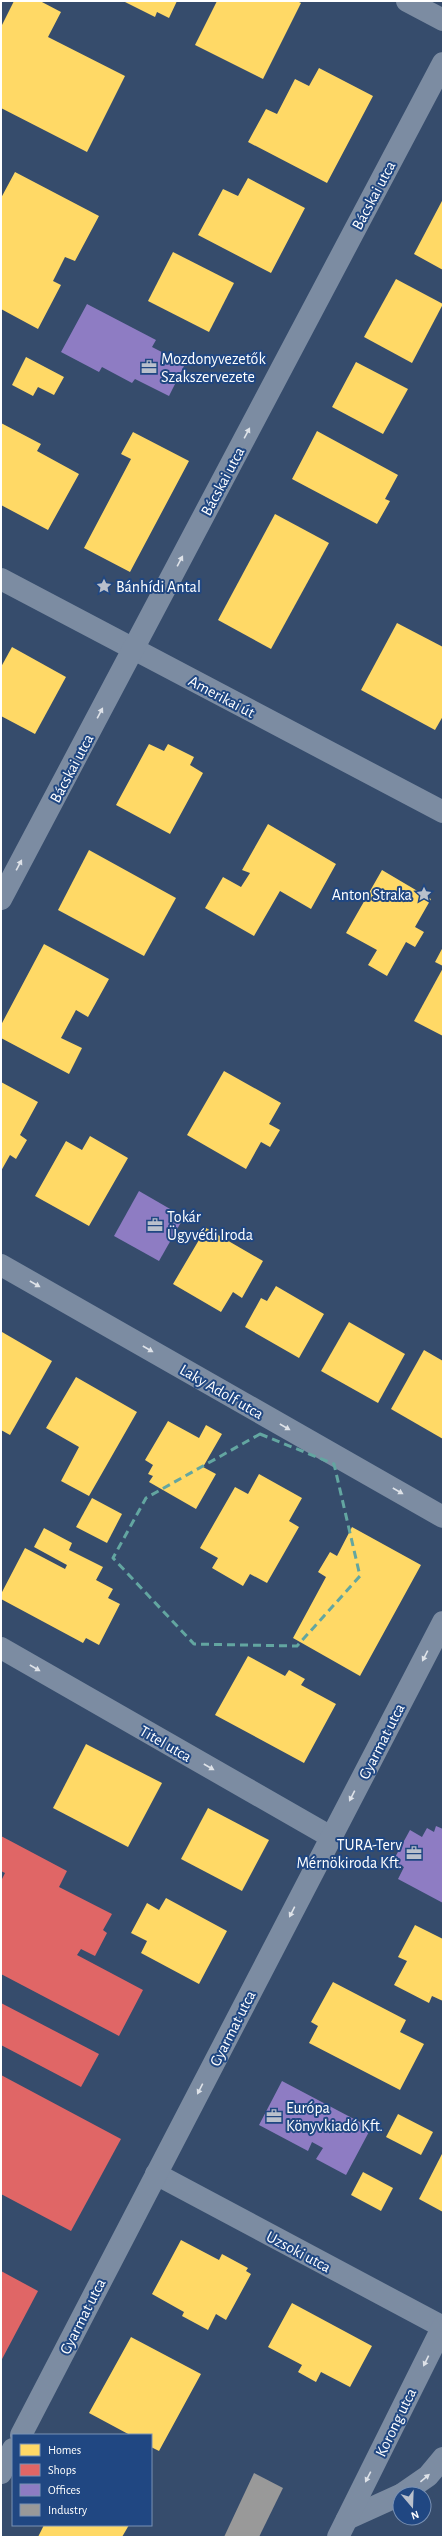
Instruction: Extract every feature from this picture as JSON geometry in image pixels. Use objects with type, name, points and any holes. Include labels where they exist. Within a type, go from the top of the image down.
[{"type":"street","points":[[407,1],[443,20]]},
{"type":"street","name":"Bácskai utca","points":[[1,899],[443,63]]},
{"type":"street","name":"Amerikai út","points":[[1,579],[443,812]]},
{"type":"street","name":"Laky Adolf utca","points":[[1,1265],[443,1517]]},
{"type":"street","name":"Gyarmat utca","points":[[21,2434],[443,1622]]},
{"type":"street","name":"Titel utca","points":[[1,1648],[331,1837]]},
{"type":"street","name":"Uzsoki utca","points":[[156,2174],[443,2326]]},
{"type":"street","name":"Korong utca","points":[[342,2528],[443,2326]]},
{"type":"street","points":[[1,2473],[12,2452]]},
{"type":"street","name":"Korong utca","points":[[413,2486],[428,2476],[443,2458]]},
{"type":"street","name":"Korong utca","points":[[342,2528],[392,2499]]},
{"type":"highlighted area","points":[[260,1434],[334,1464],[360,1576],[297,1646],[194,1644],[113,1558],[146,1498]]},
{"type":"building: Homes","points":[[14,1],[40,1],[61,12],[48,37],[125,76],[87,152],[1,108],[1,27]]},
{"type":"building: Homes","points":[[123,1],[177,1],[169,18],[157,12],[155,17]]},
{"type":"building: Homes","points":[[217,1],[297,1],[301,3],[263,79],[195,45]]},
{"type":"building: Homes","points":[[319,68],[373,96],[327,183],[248,142],[266,109],[277,114],[295,79],[309,86]]},
{"type":"building: Homes","points":[[15,172],[99,216],[75,261],[65,257],[53,281],[61,285],[38,329],[1,309],[1,198]]},
{"type":"building: Homes","points":[[248,178],[305,208],[271,273],[198,235],[223,189],[238,196]]},
{"type":"building: Homes","points":[[443,199],[443,270],[414,254]]},
{"type":"building: Homes","points":[[173,252],[234,283],[209,332],[148,301]]},
{"type":"building: Homes","points":[[396,279],[443,304],[412,363],[364,337]]},
{"type":"building: Homes","points":[[26,357],[64,377],[54,395],[38,387],[33,396],[12,385]]},
{"type":"building: Homes","points":[[356,362],[408,389],[383,434],[332,407]]},
{"type":"building: Homes","points":[[1,423],[41,444],[37,451],[79,474],[48,530],[1,505]]},
{"type":"building: Homes","points":[[317,431],[398,475],[385,499],[390,501],[377,524],[292,479]]},
{"type":"building: Homes","points":[[133,432],[189,461],[130,572],[84,548],[131,459],[121,454]]},
{"type":"building: Homes","points":[[275,514],[329,543],[271,649],[218,620]]},
{"type":"building: Homes","points":[[397,623],[443,647],[443,716],[435,730],[361,690]]},
{"type":"building: Homes","points":[[12,647],[66,677],[35,734],[1,716],[1,667]]},
{"type":"building: Homes","points":[[149,744],[164,751],[168,744],[194,757],[190,765],[203,773],[170,834],[116,805]]},
{"type":"building: Homes","points":[[268,824],[336,864],[311,909],[280,891],[254,936],[205,908],[223,877],[241,887],[250,873],[242,870]]},
{"type":"building: Homes","points":[[89,850],[176,898],[144,956],[58,910]]},
{"type":"building: Homes","points":[[382,870],[431,899],[415,927],[424,932],[415,947],[406,942],[387,976],[368,965],[377,950],[346,933]]},
{"type":"building: Homes","points":[[44,944],[109,979],[88,1017],[76,1010],[61,1038],[82,1048],[69,1074],[1,1038],[1,1025]]},
{"type":"building: Homes","points":[[443,947],[443,966],[435,962]]},
{"type":"building: Homes","points":[[443,968],[443,1036],[414,1021]]},
{"type":"building: Homes","points":[[224,1071],[281,1103],[269,1124],[280,1130],[270,1147],[261,1142],[246,1169],[187,1135]]},
{"type":"building: Homes","points":[[1,1082],[38,1102],[20,1135],[27,1140],[16,1159],[10,1155],[1,1171]]},
{"type":"building: Homes","points":[[90,1136],[128,1158],[89,1226],[35,1196],[66,1141],[82,1150]]},
{"type":"building: Homes","points":[[206,1228],[263,1261],[242,1298],[233,1292],[221,1312],[173,1284]]},
{"type":"building: Homes","points":[[276,1286],[324,1314],[299,1358],[245,1327],[261,1298],[267,1301]]},
{"type":"building: Homes","points":[[349,1322],[405,1354],[378,1403],[321,1371]]},
{"type":"building: Homes","points":[[2,1332],[52,1361],[10,1435],[1,1430]]},
{"type":"building: Homes","points":[[424,1350],[443,1361],[443,1439],[391,1409]]},
{"type":"building: Homes","points":[[76,1377],[137,1412],[89,1496],[61,1481],[79,1447],[46,1428]]},
{"type":"building: Homes","points":[[168,1421],[199,1438],[206,1425],[222,1434],[203,1467],[216,1474],[196,1509],[149,1482],[153,1476],[148,1474],[153,1465],[145,1460]]},
{"type":"building: Homes","points":[[259,1474],[302,1498],[289,1521],[299,1527],[267,1583],[250,1574],[243,1586],[212,1568],[218,1558],[200,1548],[235,1487],[248,1494]]},
{"type":"building: Homes","points":[[92,1498],[122,1514],[107,1543],[76,1527]]},
{"type":"building: Homes","points":[[352,1527],[421,1565],[360,1676],[293,1638],[326,1577],[318,1572],[330,1552],[337,1556]]},
{"type":"building: Homes","points":[[44,1528],[72,1543],[69,1550],[103,1567],[96,1580],[113,1589],[108,1598],[120,1604],[99,1645],[86,1638],[83,1643],[1,1599],[1,1594],[25,1548],[65,1569],[67,1565],[34,1547]]},
{"type":"building: Homes","points":[[248,1656],[285,1676],[289,1670],[305,1679],[301,1685],[336,1704],[304,1763],[215,1715]]},
{"type":"building: Homes","points":[[86,1744],[162,1783],[128,1847],[53,1808]]},
{"type":"building: Homes","points":[[208,1808],[269,1840],[242,1891],[181,1859]]},
{"type":"building: Homes","points":[[166,1898],[227,1931],[199,1984],[141,1953],[147,1941],[131,1933],[147,1903],[159,1910]]},
{"type":"building: Homes","points":[[415,1925],[443,1939],[443,2001],[432,1996],[429,2003],[394,1985],[407,1961],[398,1957]]},
{"type":"building: Homes","points":[[333,1982],[406,2020],[400,2032],[424,2044],[400,2090],[309,2043],[318,2026],[311,2022]]},
{"type":"building: Homes","points":[[398,2114],[433,2132],[421,2155],[386,2137]]},
{"type":"building: Homes","points":[[443,2152],[443,2212],[419,2199]]},
{"type":"building: Homes","points":[[363,2172],[393,2188],[381,2211],[351,2195]]},
{"type":"building: Homes","points":[[181,2240],[219,2260],[222,2254],[248,2268],[246,2271],[251,2274],[226,2320],[216,2314],[208,2330],[182,2316],[184,2312],[152,2294]]},
{"type":"building: Homes","points":[[292,2303],[372,2346],[350,2387],[321,2372],[316,2382],[298,2372],[302,2365],[268,2347]]},
{"type":"building: Homes","points":[[131,2337],[201,2374],[159,2451],[152,2448],[152,2434],[128,2434],[89,2413]]},
{"type":"building: Homes","points":[[44,2526],[128,2526],[122,2537],[38,2537]]},
{"type":"building: Shops","points":[[1,1836],[67,1871],[59,1887],[112,1914],[103,1930],[107,1933],[95,1956],[81,1949],[77,1955],[143,1990],[119,2036],[1,1974],[1,1881],[5,1873],[1,1871]]},
{"type":"building: Shops","points":[[1,2003],[99,2054],[81,2087],[1,2045]]},
{"type":"building: Shops","points":[[1,2075],[121,2139],[71,2231],[1,2194]]},
{"type":"building: Shops","points":[[1,2271],[38,2291],[1,2361]]},
{"type":"building: Offices","points":[[87,304],[156,340],[152,347],[185,364],[169,396],[135,379],[132,383],[102,367],[99,372],[61,352]]},
{"type":"building: Offices","points":[[139,1191],[184,1217],[159,1261],[114,1236]]},
{"type":"building: Offices","points":[[436,1826],[443,1829],[443,1903],[398,1879],[404,1867],[393,1861],[410,1830],[422,1837],[427,1828],[434,1832]]},
{"type":"building: Offices","points":[[282,2081],[371,2128],[346,2175],[316,2159],[323,2148],[312,2142],[308,2151],[259,2125]]},
{"type":"building: Industry","points":[[254,2473],[283,2488],[259,2537],[224,2537]]},
{"type":"place","name":"Mozdonyvezetők Szakszervezete","points":[[149,367]]},
{"type":"place","name":"Bánhídi Antal","points":[[104,586]]},
{"type":"place","name":"Anton Straka","points":[[424,894]]},
{"type":"place","name":"Tokár Ügyvédi Iroda","points":[[155,1225]]},
{"type":"place","name":"TURA-Terv Mérnökiroda Kft.","points":[[414,1853]]},
{"type":"place","name":"Európa Könyvkiadó Kft.","points":[[274,2116]]}]
